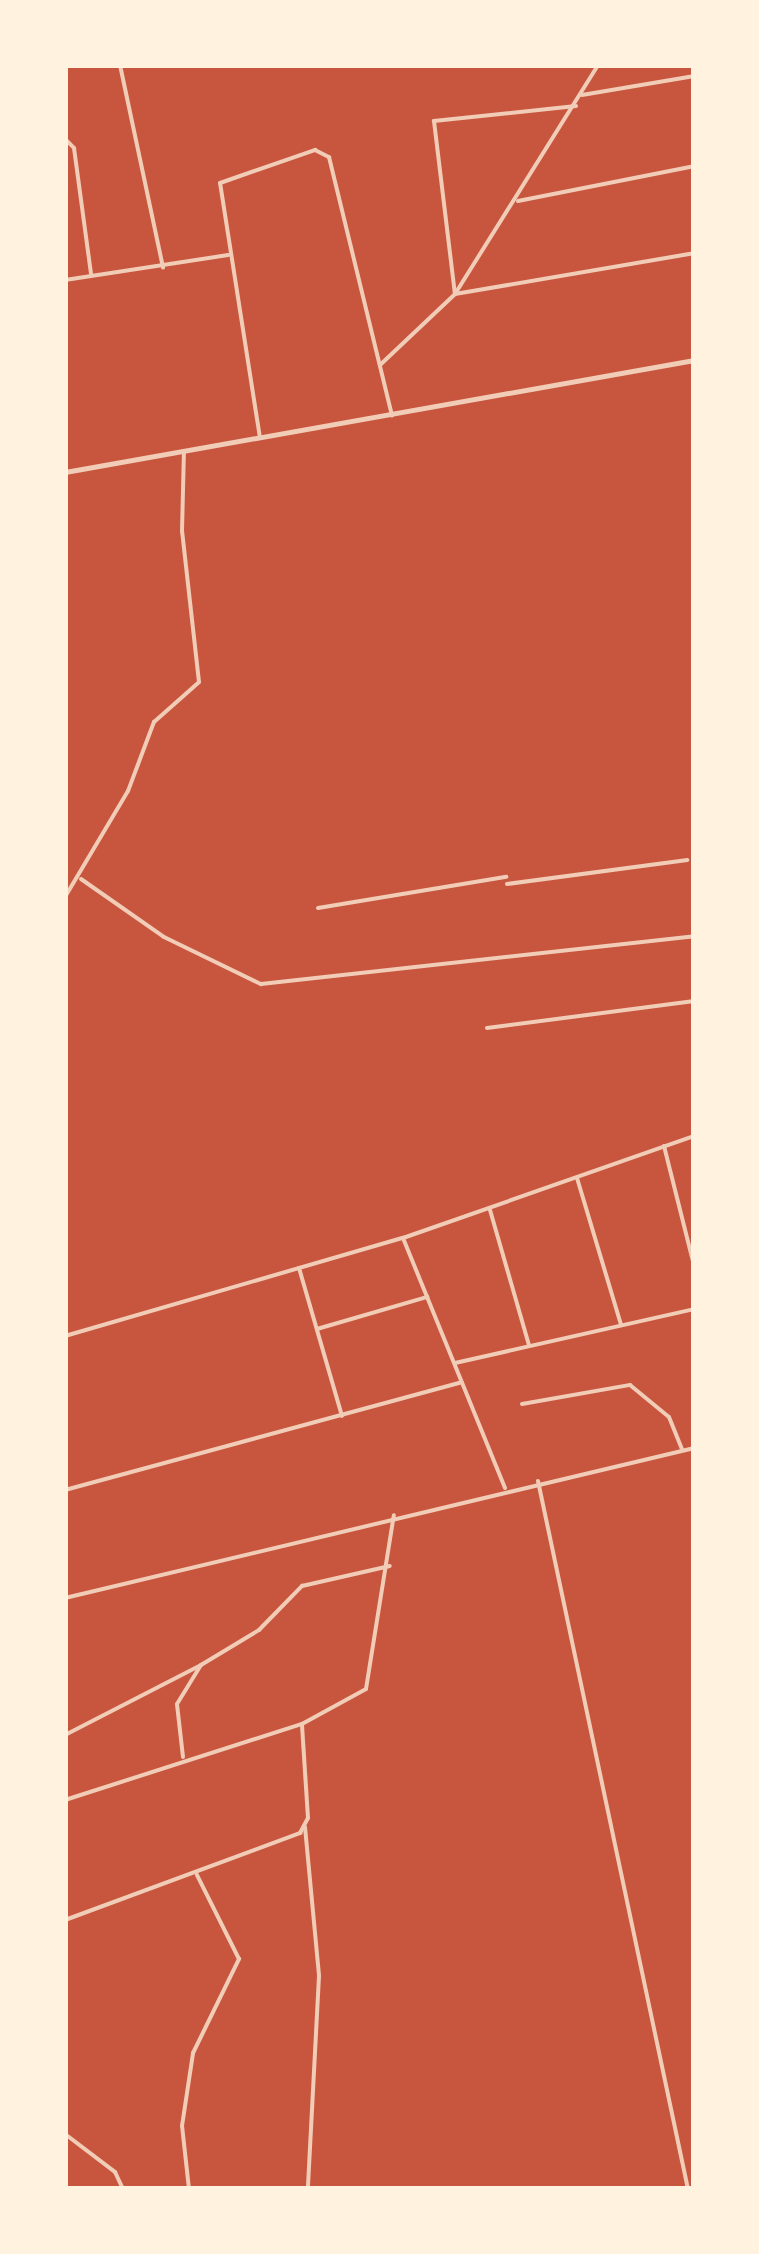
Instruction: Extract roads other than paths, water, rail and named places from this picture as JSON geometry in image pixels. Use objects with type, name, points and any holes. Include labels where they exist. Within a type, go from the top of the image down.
[{"type":"street","points":[[120,65],[163,267]]},
{"type":"street","points":[[226,65],[257,65]]},
{"type":"street","points":[[380,365],[455,294],[518,201],[598,65]]},
{"type":"street","points":[[582,95],[694,76]]},
{"type":"street","points":[[455,294],[434,122],[576,106]]},
{"type":"street","points":[[65,140],[74,148],[91,276]]},
{"type":"street","points":[[260,438],[221,178],[324,150],[392,414]]},
{"type":"street","points":[[518,201],[694,166]]},
{"type":"street","points":[[455,294],[694,253]]},
{"type":"street","points":[[65,280],[230,255]]},
{"type":"street","points":[[65,472],[694,360]]},
{"type":"street","points":[[65,896],[81,879],[154,722],[199,682],[180,492],[184,451]]},
{"type":"street","points":[[507,884],[687,860]]},
{"type":"street","points":[[318,908],[506,877]]},
{"type":"street","points":[[81,879],[164,937],[261,984],[694,936]]},
{"type":"street","points":[[487,1028],[694,1001]]},
{"type":"street","points":[[65,1336],[403,1238],[694,1136]]},
{"type":"street","points":[[664,1146],[694,1265]]},
{"type":"street","points":[[577,1178],[621,1325]]},
{"type":"street","points":[[490,1209],[528,1345]]},
{"type":"street","points":[[403,1238],[505,1489]]},
{"type":"street","points":[[299,1268],[342,1416]]},
{"type":"street","points":[[317,1328],[427,1296]]},
{"type":"street","points":[[455,1362],[694,1309]]},
{"type":"street","points":[[65,1490],[462,1382]]},
{"type":"street","points":[[522,1404],[630,1386],[670,1417],[682,1450]]},
{"type":"street","points":[[65,1598],[394,1515],[694,1448]]},
{"type":"street","points":[[538,1481],[688,2189]]},
{"type":"street","points":[[65,1800],[182,1757],[302,1724],[366,1690],[390,1566],[394,1515]]},
{"type":"street","points":[[65,1735],[201,1665],[259,1630],[302,1586],[390,1566]]},
{"type":"street","points":[[182,1757],[176,1704],[201,1665]]},
{"type":"street","points":[[302,1724],[305,1828],[319,1949],[308,2189]]},
{"type":"street","points":[[65,1920],[197,1875],[305,1828]]},
{"type":"street","points":[[189,2189],[182,2126],[193,2053],[239,1959],[197,1875]]},
{"type":"street","points":[[65,2134],[115,2172],[122,2189]]}]
